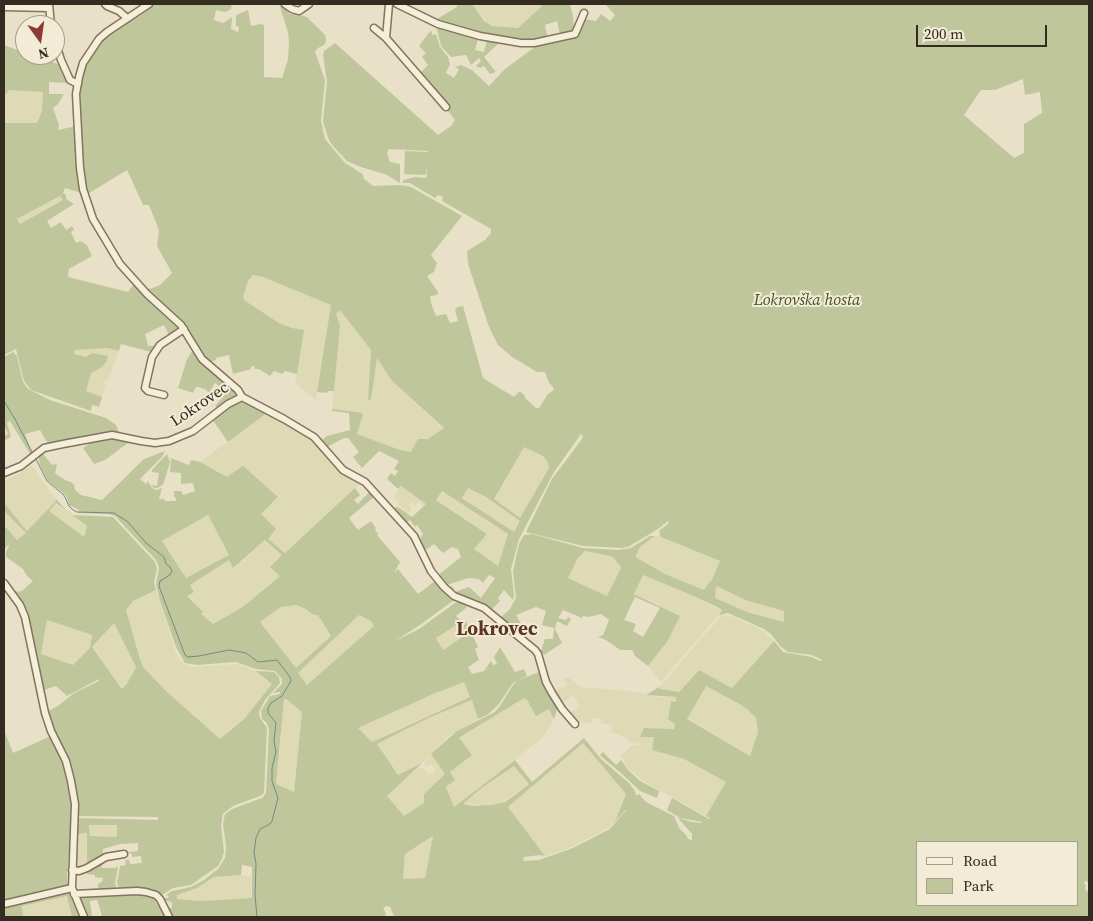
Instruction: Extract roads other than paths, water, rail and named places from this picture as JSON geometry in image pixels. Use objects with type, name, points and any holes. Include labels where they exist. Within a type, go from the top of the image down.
[{"type":"street","points":[[105,4],[119,11],[127,18]]},
{"type":"street","name":"Lokrovec","points":[[4,473],[21,466],[51,446],[112,435],[155,443],[170,441],[193,431],[228,404],[242,397],[238,390],[202,358],[184,329],[175,319],[160,307],[120,264],[93,219],[85,199],[80,178],[76,94],[84,63],[91,50],[107,32],[149,4]]},
{"type":"street","points":[[286,4],[292,9],[299,11],[309,4]]},
{"type":"street","points":[[386,38],[389,4]]},
{"type":"street","points":[[397,4],[438,24],[480,36],[521,43],[534,43],[575,34],[584,13]]},
{"type":"street","points":[[4,7],[49,6]]},
{"type":"street","points":[[374,28],[386,38],[446,107]]},
{"type":"street","points":[[63,65],[70,80],[78,84]]},
{"type":"street","points":[[164,395],[148,391],[145,388],[152,357],[160,345],[184,329]]},
{"type":"street","points":[[242,397],[314,437],[342,470],[365,482],[414,536],[431,571],[444,587],[454,596],[484,608],[535,650],[538,654],[546,682],[562,709],[574,724]]},
{"type":"street","points":[[4,583],[20,605],[25,617],[45,713],[51,731],[66,761],[71,781],[75,804],[73,891],[84,917]]},
{"type":"street","points":[[72,870],[79,871],[106,857],[124,854]]},
{"type":"street","points":[[4,904],[73,891],[137,891],[156,895],[160,899],[168,917]]},
{"type":"waterway","points":[[4,401],[33,454]]},
{"type":"waterway","points":[[35,457],[47,481],[64,495],[73,510],[77,512],[114,513],[128,522],[146,543],[164,557],[166,564],[172,571],[170,575],[160,581],[159,586],[185,655],[188,657],[199,656],[229,650],[246,653],[258,662],[277,660],[290,677],[291,681],[282,696],[271,703],[268,708],[268,713],[276,723],[274,741],[276,752],[272,768],[272,781],[278,798],[272,821],[260,829],[256,838],[254,852],[257,917]]},
{"type":"district","name":"Lokrovec","points":[[497,630]]},
{"type":"park label","name":"Lokrovška hosta","points":[[807,301]]}]
